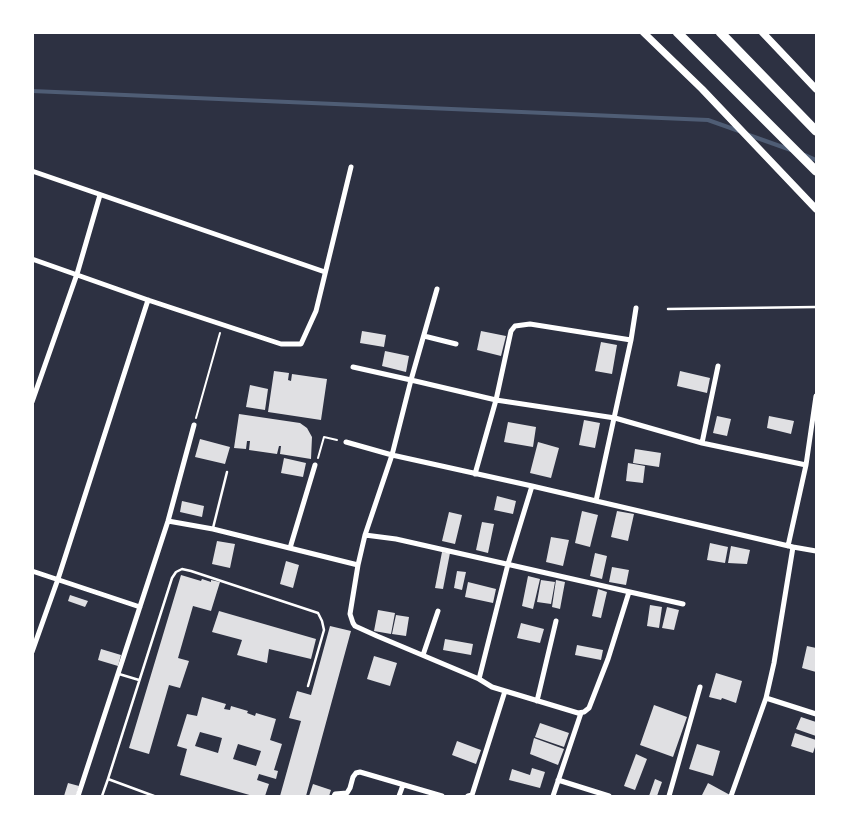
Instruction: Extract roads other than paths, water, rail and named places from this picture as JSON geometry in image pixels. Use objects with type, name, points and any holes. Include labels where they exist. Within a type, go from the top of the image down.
[{"type":"highway","points":[[677,32],[816,171]]},
{"type":"highway","points":[[720,32],[816,131]]},
{"type":"street","points":[[643,32],[702,89],[816,210]]},
{"type":"street","points":[[762,32],[816,89]]},
{"type":"street","points":[[32,259],[281,344],[301,344],[316,312],[351,167]]},
{"type":"street","points":[[32,171],[325,272]]},
{"type":"street","points":[[32,402],[77,274],[100,195]]},
{"type":"street","points":[[437,289],[392,455],[365,535],[350,614],[352,623],[377,636],[479,679],[492,687],[581,713]]},
{"type":"street","points":[[32,652],[58,579],[148,300]]},
{"type":"street","points":[[596,501],[631,340],[636,308]]},
{"type":"street","points":[[475,474],[496,400],[511,331],[515,326],[530,324],[631,340]]},
{"type":"street","points":[[424,336],[456,344]]},
{"type":"street","points":[[702,443],[718,366]]},
{"type":"street","points":[[353,367],[496,400],[614,418],[702,443],[806,465]]},
{"type":"street","points":[[731,796],[766,698],[774,664],[816,396]]},
{"type":"street","points":[[78,796],[168,521],[194,425]]},
{"type":"street","points":[[346,442],[392,455],[816,551]]},
{"type":"street","points":[[290,548],[315,465]]},
{"type":"street","points":[[479,679],[508,564],[532,486]]},
{"type":"street","points":[[168,521],[358,565]]},
{"type":"street","points":[[365,535],[396,539],[683,604]]},
{"type":"street","points":[[32,571],[140,607]]},
{"type":"street","points":[[553,796],[581,713],[588,708],[608,659],[629,592]]},
{"type":"street","points":[[423,655],[438,611]]},
{"type":"street","points":[[537,701],[556,622]]},
{"type":"street","points":[[669,796],[700,687]]},
{"type":"street","points":[[468,796],[472,795],[505,691]]},
{"type":"street","points":[[766,698],[816,714]]},
{"type":"street","points":[[334,796],[335,794],[347,793],[353,777],[356,773],[360,772],[442,796]]},
{"type":"street","points":[[558,780],[609,796]]},
{"type":"street","points":[[399,796],[403,785]]},
{"type":"lane","points":[[668,308],[816,306]]},
{"type":"lane","points":[[213,530],[227,472]]},
{"type":"lane","points":[[102,796],[172,578],[176,572],[182,569],[191,571],[318,613],[324,630],[308,686]]},
{"type":"lane","points":[[118,674],[139,680]]},
{"type":"lane","points":[[108,779],[154,796]]},
{"type":"waterway","points":[[32,91],[708,120],[739,131]]},
{"type":"waterway","points":[[746,134],[791,150]]},
{"type":"waterway","points":[[805,155],[816,160]]}]
